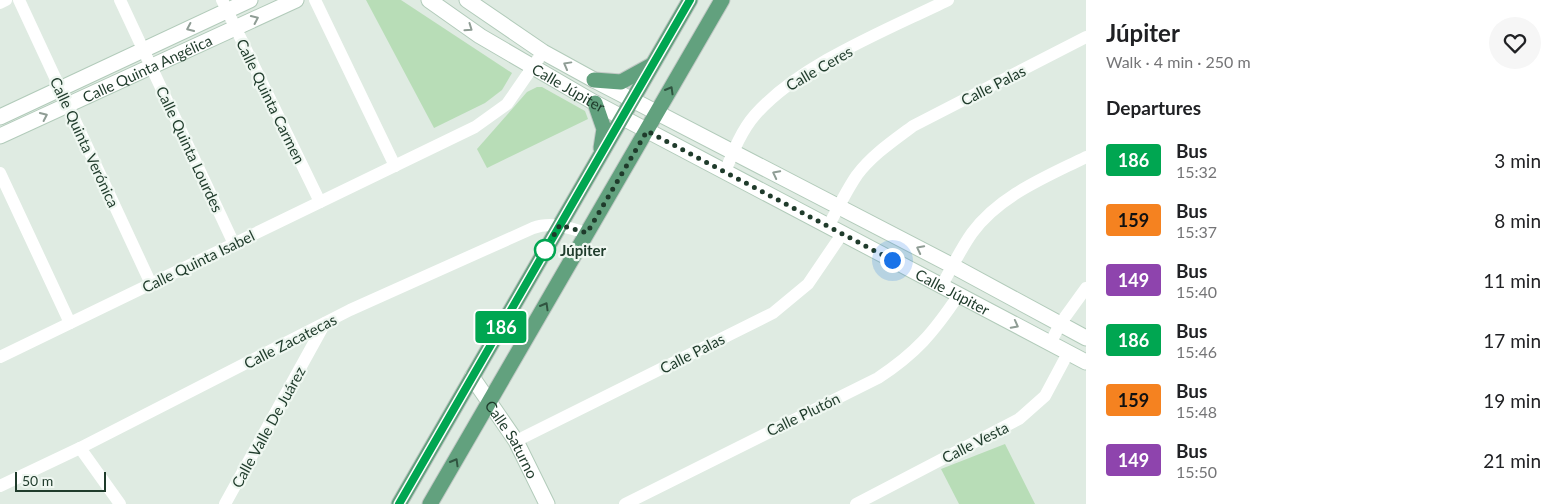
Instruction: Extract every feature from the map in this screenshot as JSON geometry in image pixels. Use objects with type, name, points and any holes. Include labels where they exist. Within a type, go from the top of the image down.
[{"type":"main road","points":[[399,504],[690,0]]},
{"type":"main road","points":[[430,504],[722,0]]},
{"type":"main road","points":[[594,80],[621,82],[654,64]]},
{"type":"main road","points":[[595,103],[604,129],[600,156]]},
{"type":"street","points":[[0,3],[6,0]]},
{"type":"street","name":"Calle Quinta Verónica","points":[[20,0],[151,284]]},
{"type":"street","name":"Calle Quinta Lourdes","points":[[120,0],[234,244]]},
{"type":"street","name":"Calle Quinta Angélica","points":[[0,117],[143,50],[224,5],[250,0]]},
{"type":"street","name":"Calle Quinta Angélica","points":[[0,136],[296,0]]},
{"type":"street","points":[[315,0],[395,166]]},
{"type":"street","name":"Calle Júpiter","points":[[429,0],[480,36],[622,118],[1086,362]]},
{"type":"street","name":"Calle Júpiter","points":[[467,0],[543,52],[594,80],[953,266],[1086,338]]},
{"type":"street","name":"Calle Ceres","points":[[725,172],[733,152],[755,116],[790,83],[818,65],[948,0]]},
{"type":"street","name":"Calle Quinta Carmen","points":[[224,5],[320,202]]},
{"type":"street","name":"Calle Palas","points":[[828,227],[856,177],[869,161],[913,126],[1086,37]]},
{"type":"street","name":"Calle Quinta Isabel","points":[[0,357],[452,140],[493,115],[507,104],[543,52]]},
{"type":"street","points":[[941,287],[972,233],[1007,198],[1086,156]]},
{"type":"street","points":[[0,173],[70,323]]},
{"type":"street","name":"Calle Zacatecas","points":[[0,486],[80,448],[325,323],[533,228],[546,224],[560,225],[587,233]]},
{"type":"street","name":"Calle Palas","points":[[516,441],[773,312],[808,284],[842,234]]},
{"type":"street","points":[[1050,344],[1060,324],[1086,288]]},
{"type":"street","name":"Calle Plutón","points":[[625,504],[878,378],[919,347],[937,327],[958,296]]},
{"type":"street","name":"Calle Valle De Juárez","points":[[225,504],[325,323]]},
{"type":"street","name":"Calle Vesta","points":[[856,504],[1019,419],[1045,396],[1068,353]]},
{"type":"street","name":"Calle Saturno","points":[[472,377],[516,441],[547,504]]},
{"type":"street","points":[[80,448],[120,504]]},
{"type":"green space","points":[[366,0],[401,0],[512,73],[502,90],[485,103],[434,128]]},
{"type":"green space","points":[[537,87],[542,87],[585,111],[588,119],[487,168],[477,149],[527,92]]},
{"type":"green space","points":[[1005,444],[1035,504],[959,504],[941,469]]},
{"type":"bus line","name":"186","points":[[399,504],[690,0]]},
{"type":"place","name":"Júpiter","points":[[545,250]]},
{"type":"route","points":[[545,250],[560,225],[587,233],[647,131],[892,260]]}]
